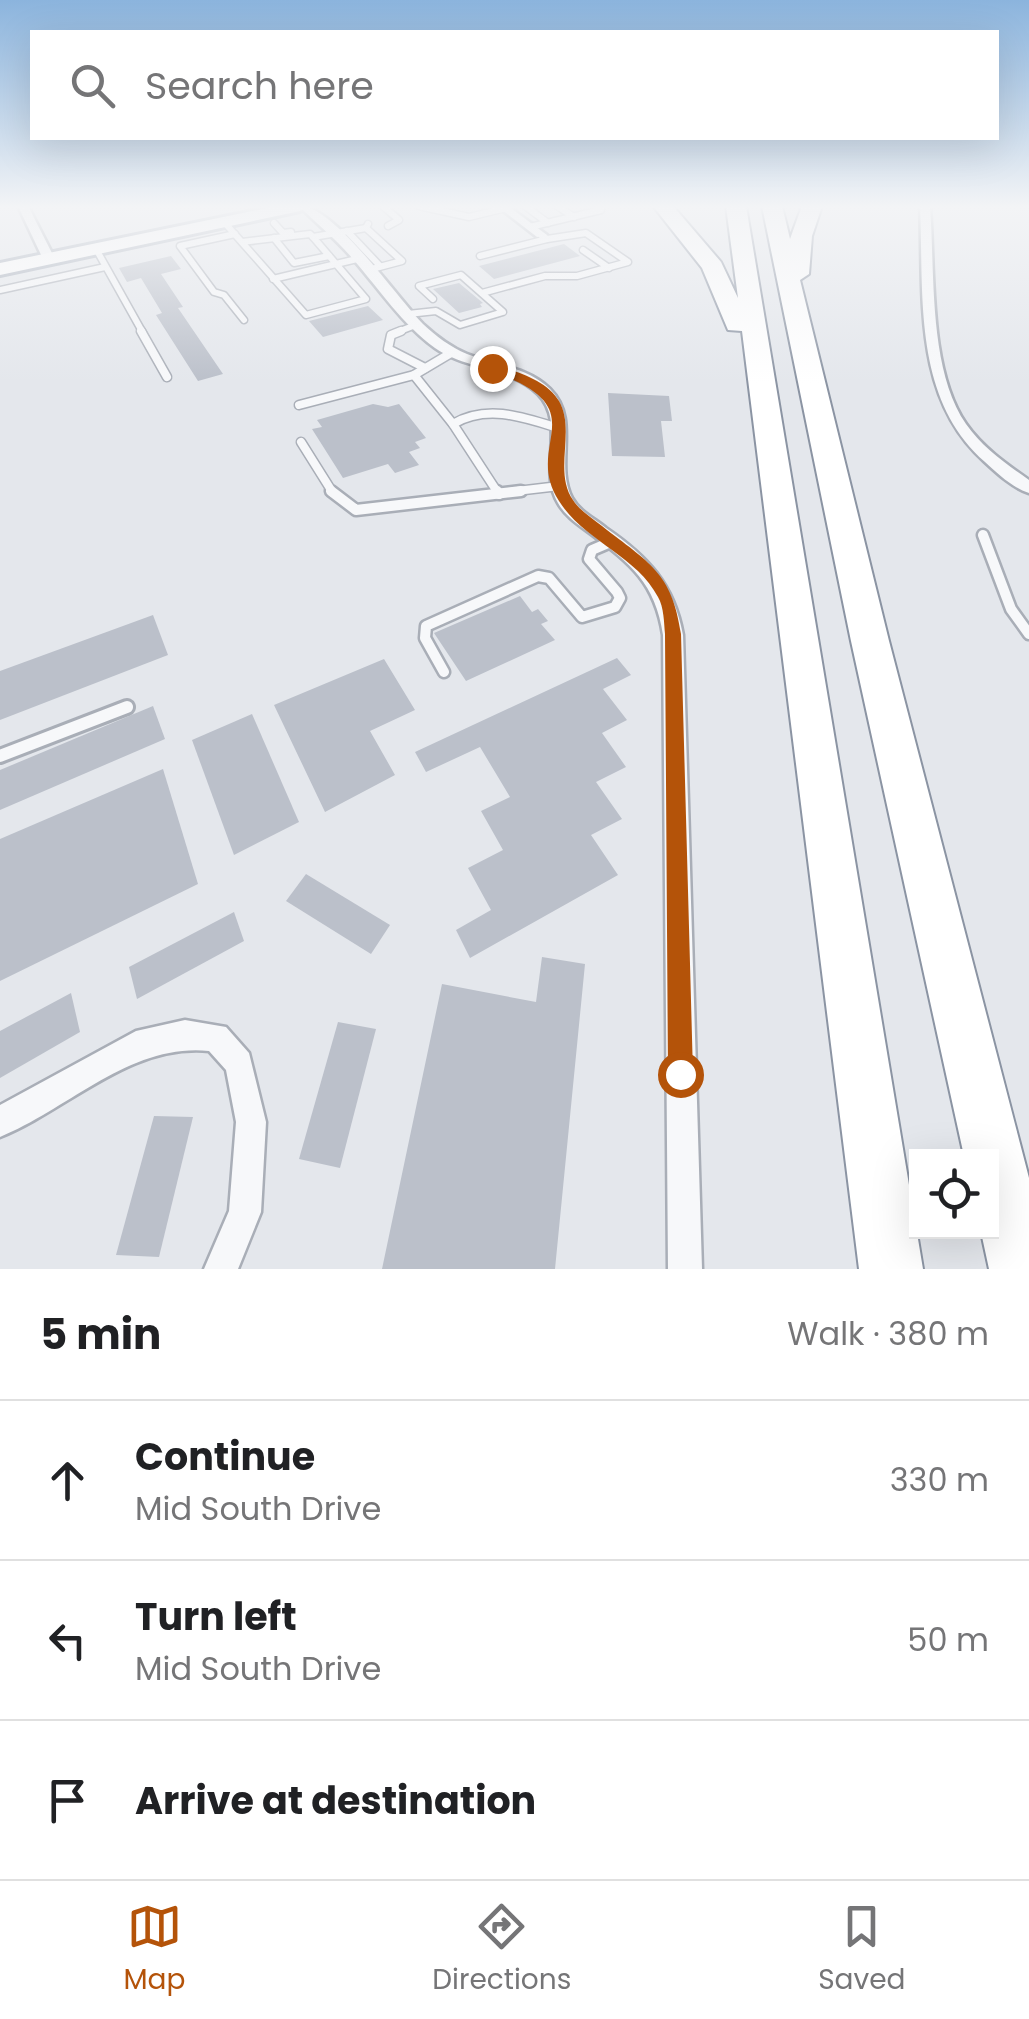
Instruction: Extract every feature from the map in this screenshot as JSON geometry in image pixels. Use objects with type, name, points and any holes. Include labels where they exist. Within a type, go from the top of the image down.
[{"type":"highway","points":[[711,265],[728,298],[756,415],[774,470]]},
{"type":"highway","points":[[745,265],[890,1269]]},
{"type":"highway","points":[[785,265],[1022,1269]]},
{"type":"highway","points":[[796,317],[798,265]]},
{"type":"street","points":[[360,265],[418,315],[451,353],[540,387],[555,406],[559,486],[569,507],[652,575],[668,598],[685,1269]]},
{"type":"street","points":[[930,265],[937,354],[947,403],[978,447],[1029,488]]},
{"type":"street","points":[[0,1122],[146,1040],[185,1034],[216,1037],[239,1063],[251,1122],[246,1212],[220,1269]]},
{"type":"lane","points":[[194,265],[214,292],[224,295],[244,320]]},
{"type":"lane","points":[[261,265],[306,315],[388,292]]},
{"type":"lane","points":[[289,265],[292,270],[304,271]]},
{"type":"lane","points":[[273,279],[358,265]]},
{"type":"lane","points":[[360,265],[366,298]]},
{"type":"lane","points":[[605,265],[609,268]]},
{"type":"lane","points":[[482,293],[545,276],[569,278],[618,265]]},
{"type":"lane","points":[[0,290],[106,267],[168,377]]},
{"type":"lane","points":[[461,274],[482,293],[503,312],[460,325],[419,286],[461,274]]},
{"type":"lane","points":[[425,368],[388,349],[391,335],[418,315],[424,302],[434,300]]},
{"type":"lane","points":[[418,315],[447,312]]},
{"type":"lane","points":[[299,404],[414,375],[451,353]]},
{"type":"lane","points":[[414,375],[500,494]]},
{"type":"lane","points":[[453,424],[481,414],[506,413],[558,428]]},
{"type":"lane","points":[[300,442],[336,498],[356,510],[559,486]]},
{"type":"lane","points":[[983,536],[1011,610],[1029,634]]},
{"type":"lane","points":[[444,672],[425,638],[426,626],[538,576],[549,578],[582,618],[615,607],[620,598],[617,592],[589,558],[592,550],[613,540]]},
{"type":"lane","points":[[0,756],[127,707]]},
{"type":"building","points":[[178,265],[181,269],[161,274],[183,307],[178,308],[223,374],[198,381],[156,315],[162,313],[141,278],[127,282],[119,268]]},
{"type":"building","points":[[482,265],[546,265],[494,279],[479,266]]},
{"type":"building","points":[[459,283],[483,303],[482,307],[459,313],[433,289]]},
{"type":"building","points":[[368,306],[383,320],[323,337],[309,321]]},
{"type":"building","points":[[608,393],[669,396],[672,421],[661,421],[665,457],[612,456]]},
{"type":"building","points":[[373,404],[399,404],[426,438],[415,442],[420,448],[409,452],[419,465],[395,473],[388,464],[343,478],[312,429],[322,427],[317,420]]},
{"type":"building","points":[[520,596],[532,612],[538,609],[548,621],[541,624],[555,640],[466,681],[434,633]]},
{"type":"building","points":[[153,615],[168,655],[0,720],[0,671]]},
{"type":"building","points":[[617,658],[631,675],[603,689],[627,720],[602,733],[626,767],[596,782],[622,819],[591,835],[618,875],[470,958],[456,930],[491,910],[468,868],[503,850],[481,811],[510,797],[480,747],[426,772],[415,752]]},
{"type":"building","points":[[384,659],[415,710],[370,731],[395,775],[325,812],[274,705]]},
{"type":"building","points":[[153,706],[165,739],[0,810],[0,770]]},
{"type":"building","points":[[252,714],[299,822],[234,855],[192,740]]},
{"type":"building","points":[[163,769],[198,884],[0,981],[0,839]]},
{"type":"building","points":[[306,874],[390,925],[371,954],[286,901]]},
{"type":"building","points":[[234,912],[244,941],[137,999],[129,967]]},
{"type":"building","points":[[542,957],[585,964],[555,1269],[382,1269],[442,984],[536,1002]]},
{"type":"building","points":[[71,993],[80,1032],[0,1078],[0,1031]]},
{"type":"building","points":[[338,1022],[376,1029],[340,1168],[299,1159]]},
{"type":"building","points":[[154,1116],[193,1117],[159,1257],[116,1255]]},
{"type":"route","points":[[492,368],[528,380],[553,401],[558,419],[557,472],[563,497],[576,514],[645,567],[668,598],[673,634],[680,1074]]}]
